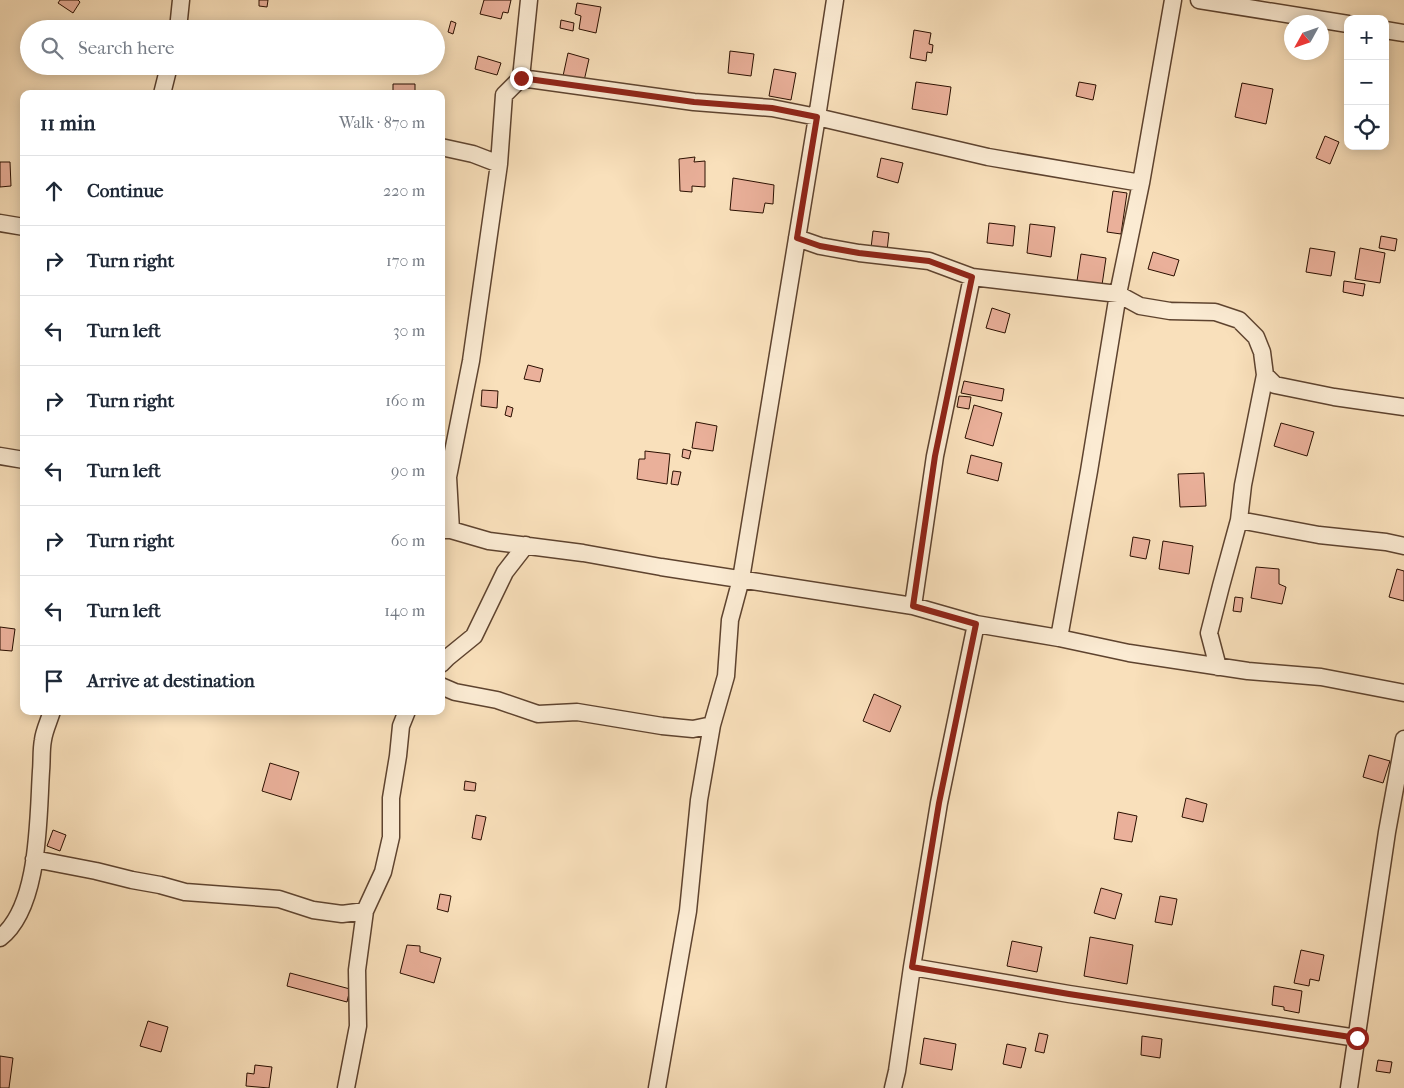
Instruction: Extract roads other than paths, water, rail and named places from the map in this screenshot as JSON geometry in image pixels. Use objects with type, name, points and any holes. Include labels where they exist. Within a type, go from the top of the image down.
[{"type":"street","points":[[179,20],[181,0]]},
{"type":"street","points":[[529,0],[521,78],[504,95],[499,164],[471,361],[448,477],[446,530],[488,541],[526,545],[913,606],[976,624],[1058,638],[1129,653],[1248,672],[1321,677],[1404,693]]},
{"type":"street","points":[[657,1088],[688,911],[699,800],[712,724],[726,676],[730,620],[740,579],[835,0]]},
{"type":"street","points":[[1058,638],[1089,471],[1118,294],[1141,183],[1173,0]]},
{"type":"street","points":[[1199,0],[1344,23]]},
{"type":"street","points":[[1389,30],[1404,32]]},
{"type":"street","points":[[163,90],[167,75]]},
{"type":"street","points":[[521,78],[694,102],[772,108],[988,157],[1141,183]]},
{"type":"street","points":[[445,148],[473,154],[499,164]]},
{"type":"street","points":[[0,223],[20,226]]},
{"type":"street","points":[[797,238],[820,246],[859,253],[929,261],[972,277],[1118,294],[1140,306],[1170,311],[1215,312],[1239,320],[1256,337],[1262,352],[1265,375],[1243,485],[1239,520],[1209,632],[1218,667]]},
{"type":"street","points":[[913,606],[935,456],[972,277]]},
{"type":"street","points":[[1265,375],[1276,385],[1334,397],[1404,407]]},
{"type":"street","points":[[0,456],[20,459]]},
{"type":"street","points":[[1239,520],[1319,535],[1386,542],[1404,546]]},
{"type":"street","points":[[445,660],[474,636],[505,572],[526,545]]},
{"type":"street","points":[[893,1088],[939,803],[976,624]]},
{"type":"street","points":[[445,688],[455,692],[497,700],[538,714],[577,712],[662,726],[693,728],[712,724]]},
{"type":"street","points":[[0,938],[7,932],[19,914],[28,894],[34,859],[43,740],[51,715]]},
{"type":"street","points":[[346,1088],[358,1026],[357,970],[365,911],[383,872],[391,837],[391,798],[401,726],[405,715]]},
{"type":"street","points":[[1349,1088],[1387,832],[1404,739]]},
{"type":"street","points":[[34,859],[96,871],[185,892],[279,899],[314,910],[342,914],[365,911]]},
{"type":"street","points":[[912,967],[1069,994],[1357,1038]]}]
